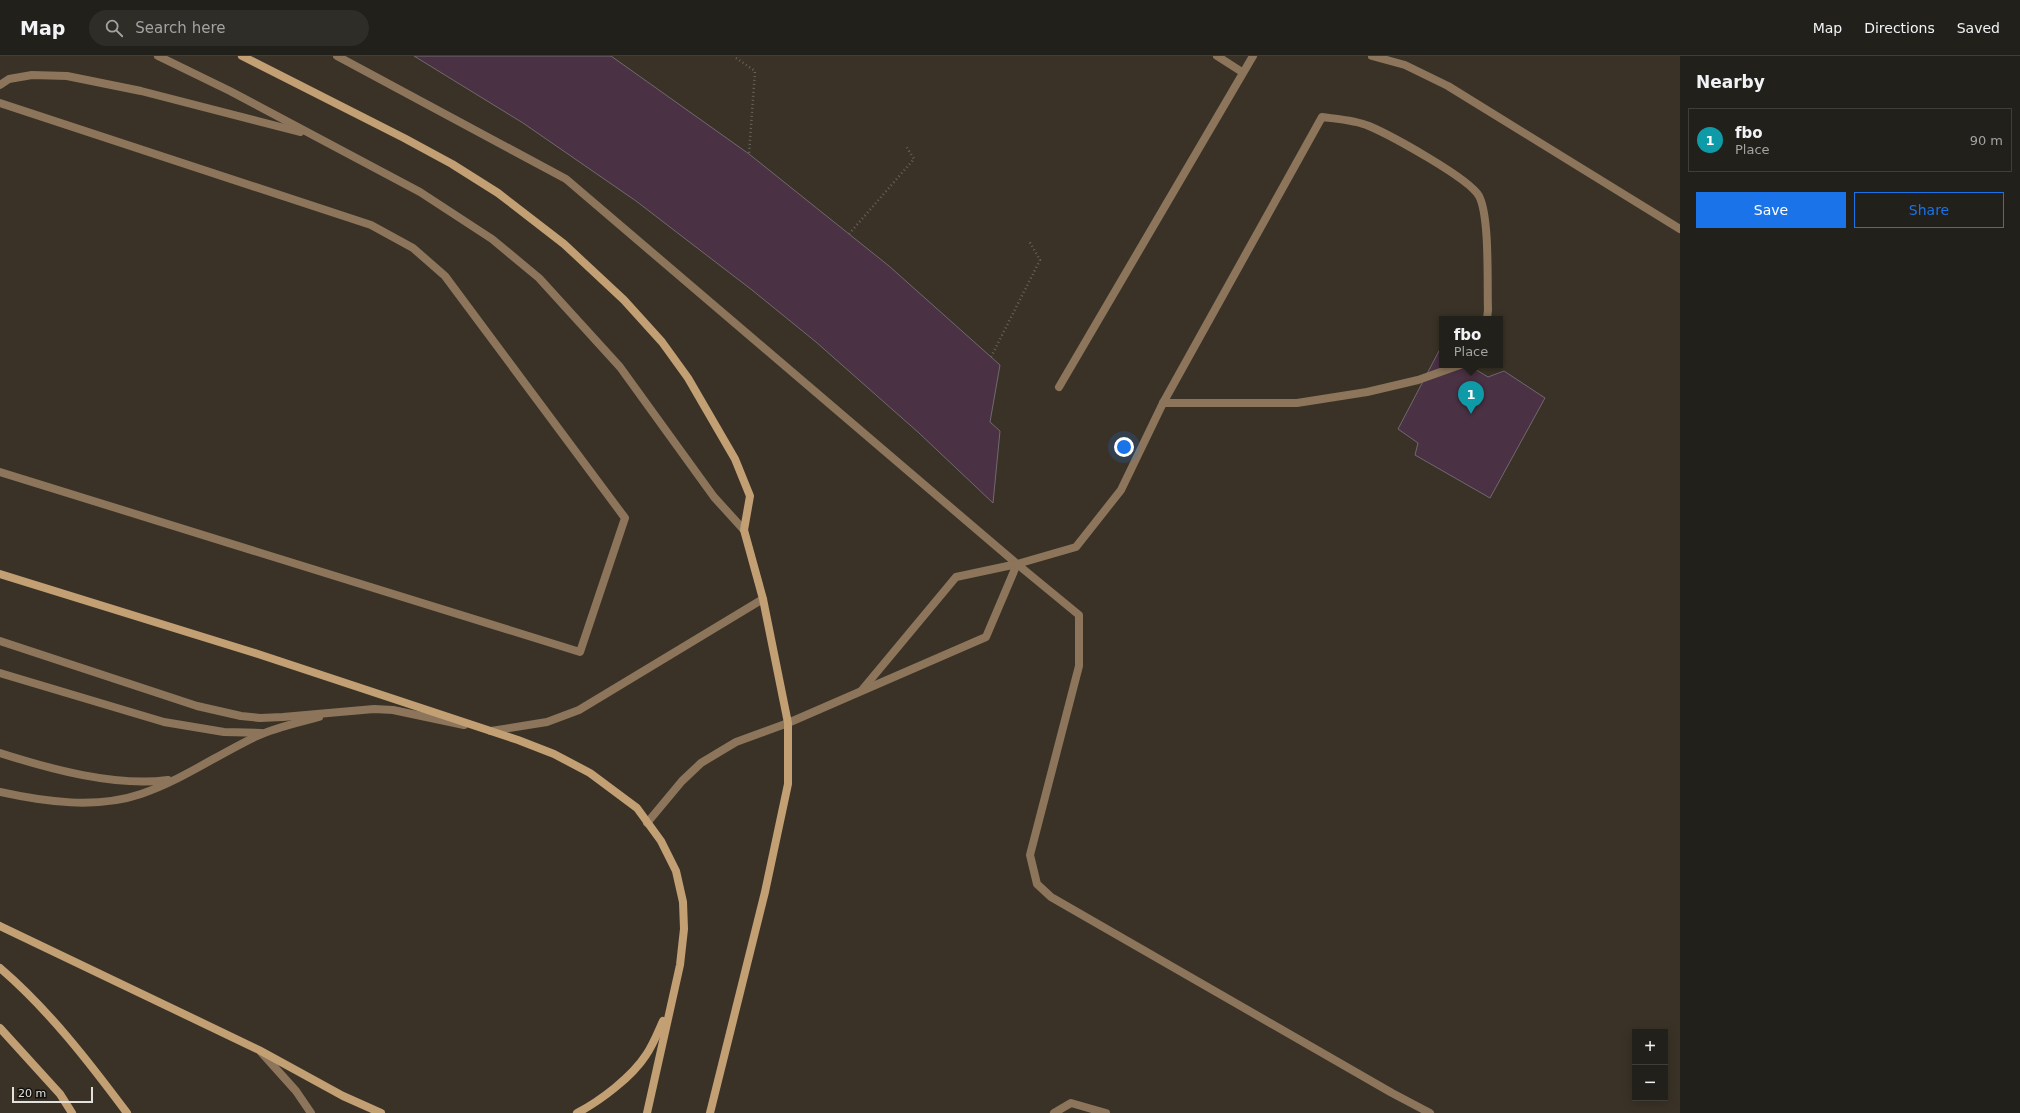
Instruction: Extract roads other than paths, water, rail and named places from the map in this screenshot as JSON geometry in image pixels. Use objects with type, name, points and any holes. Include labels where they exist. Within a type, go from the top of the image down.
[{"type":"main road","points":[[242,56],[404,138],[498,194],[564,244],[624,300],[662,342],[688,378],[735,459],[750,496],[744,530],[763,600],[788,723],[788,784],[765,892],[710,1113]]},
{"type":"main road","points":[[0,574],[258,654],[494,732],[554,754],[590,773],[637,808],[661,841],[676,871],[683,902],[684,929],[680,965],[668,1012],[647,1113]]},
{"type":"main road","points":[[0,926],[259,1050],[343,1096],[380,1113]]},
{"type":"main road","points":[[0,968],[54,1022],[104,1082],[127,1113]]},
{"type":"main road","points":[[577,1113],[590,1106],[618,1085],[646,1056],[668,1012]]},
{"type":"main road","points":[[0,1028],[60,1094],[72,1113]]},
{"type":"lane","points":[[158,56],[420,192],[492,239],[539,278],[620,367],[714,497],[744,530]]},
{"type":"lane","points":[[337,56],[566,179],[1079,615],[1079,666],[1030,855],[1037,884],[1058,901],[1392,1093],[1430,1113]]},
{"type":"lane","points":[[1217,56],[1242,72]]},
{"type":"lane","points":[[1059,387],[1242,72],[1253,56]]},
{"type":"lane","points":[[1372,56],[1405,65],[1448,86],[1680,229]]},
{"type":"lane","points":[[0,85],[8,79],[32,75],[67,76],[134,90],[312,135]]},
{"type":"lane","points":[[0,103],[371,225],[413,248],[445,276],[624,518],[580,652],[0,472]]},
{"type":"lane","points":[[860,692],[956,577],[1018,564],[1076,547],[1121,490],[1163,403],[1322,117],[1368,126],[1415,151],[1471,186],[1479,196],[1485,219],[1487,316]]},
{"type":"lane","points":[[1163,403],[1297,403],[1368,392],[1418,380],[1452,368]]},
{"type":"lane","points":[[647,823],[682,781],[701,763],[736,742],[788,723],[986,637],[1018,564]]},
{"type":"lane","points":[[0,641],[219,712],[260,718],[348,710],[393,710],[494,732],[547,722],[580,710],[763,600]]},
{"type":"lane","points":[[0,673],[164,722],[224,732],[264,733]]},
{"type":"lane","points":[[0,792],[29,798],[55,801],[117,799],[140,794],[178,778],[277,727],[348,710]]},
{"type":"lane","points":[[0,753],[57,769],[109,779],[152,782],[178,778]]},
{"type":"lane","points":[[259,1050],[296,1091],[311,1113]]},
{"type":"lane","points":[[1054,1113],[1070,1103],[1106,1113]]},
{"type":"lane","points":[[584,1113],[590,1106]]},
{"type":"place","name":"fbo","points":[[1471,414]]}]
